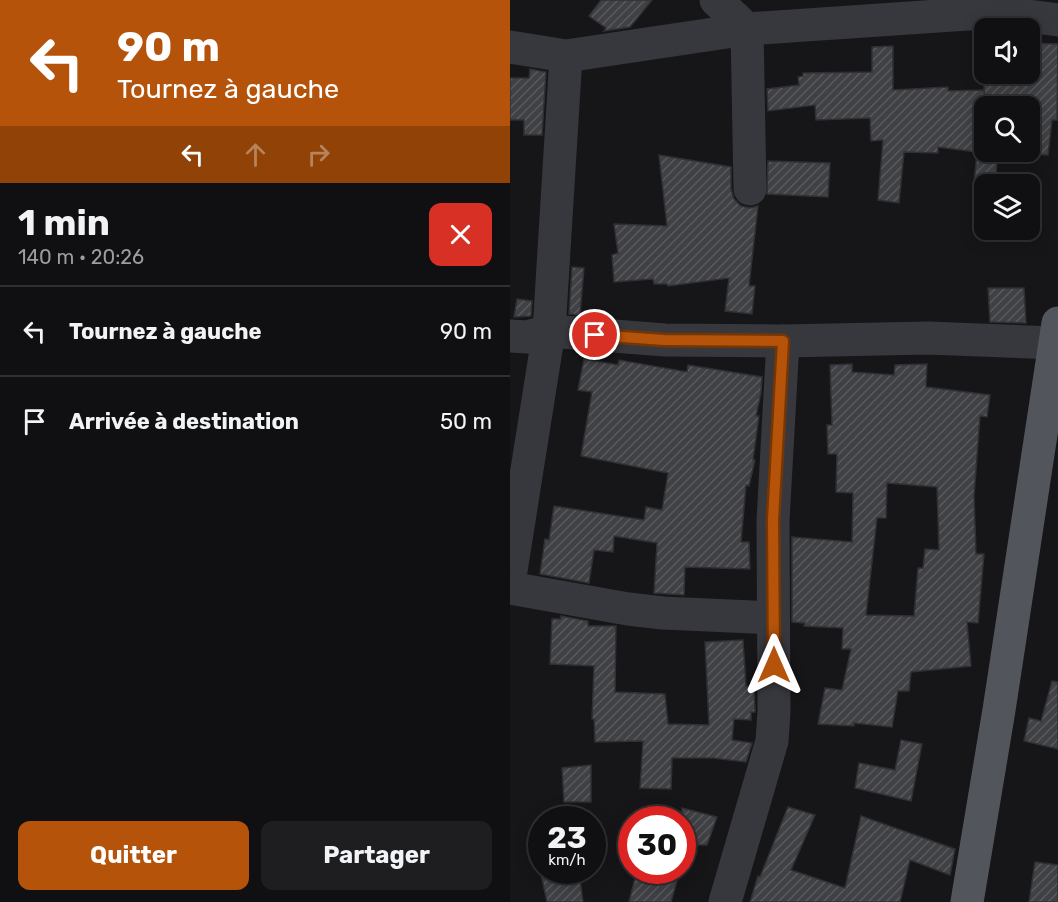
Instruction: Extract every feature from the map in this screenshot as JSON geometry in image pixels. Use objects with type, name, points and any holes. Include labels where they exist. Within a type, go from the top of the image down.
[{"type":"main road","points":[[966,902],[999,710],[1057,333]]},
{"type":"street","points":[[716,0],[747,29],[750,189]]},
{"type":"street","points":[[510,47],[566,56],[747,29],[991,6],[1058,20]]},
{"type":"street","points":[[510,577],[549,331],[566,56]]},
{"type":"street","points":[[510,336],[527,337],[549,331],[664,340],[783,341],[1057,333]]},
{"type":"street","points":[[725,902],[772,741],[774,712],[773,520],[783,341]]},
{"type":"street","points":[[510,588],[651,612],[773,618]]},
{"type":"building","points":[[601,0],[652,0],[630,27],[604,31],[606,28],[589,16]]},
{"type":"building","points":[[1040,43],[1058,44],[1057,120],[1052,120],[1048,155],[1040,155],[1040,96],[984,96],[984,84],[1040,84]]},
{"type":"building","points":[[893,46],[893,90],[948,87],[948,91],[984,90],[984,96],[974,96],[974,152],[938,147],[938,153],[904,152],[899,203],[878,200],[883,140],[871,141],[870,118],[816,120],[815,105],[768,111],[767,89],[799,85],[798,77],[803,76],[803,73],[872,72],[872,47]]},
{"type":"building","points":[[530,69],[546,72],[542,135],[524,135],[524,120],[510,120],[510,78],[529,78]]},
{"type":"building","points":[[659,155],[731,167],[731,189],[734,199],[741,206],[750,208],[758,206],[749,286],[755,286],[752,314],[725,311],[729,278],[668,286],[667,284],[654,284],[653,279],[614,282],[612,255],[618,253],[614,224],[667,226]]},
{"type":"building","points":[[768,161],[830,163],[828,197],[767,194]]},
{"type":"building","points":[[976,162],[997,162],[996,174],[975,174]]},
{"type":"building","points":[[572,267],[584,268],[580,315],[569,314]]},
{"type":"building","points":[[988,288],[1024,288],[1026,323],[990,322]]},
{"type":"building","points":[[517,299],[532,301],[531,316],[514,317]]},
{"type":"building","points":[[584,359],[618,365],[619,360],[687,372],[688,365],[762,377],[756,416],[759,416],[753,460],[755,460],[749,486],[746,485],[741,542],[749,542],[750,569],[685,567],[684,595],[654,593],[657,543],[614,536],[613,552],[594,550],[589,583],[540,574],[545,539],[549,540],[554,506],[644,520],[646,507],[662,510],[668,473],[581,456],[592,392],[578,390]]},
{"type":"building","points":[[852,364],[852,372],[894,375],[895,365],[927,364],[926,387],[990,395],[987,417],[980,416],[974,496],[976,554],[984,554],[978,623],[967,622],[971,666],[911,672],[909,691],[898,691],[892,727],[854,723],[854,726],[818,724],[825,688],[842,690],[851,649],[842,649],[843,628],[804,626],[805,623],[792,622],[792,537],[852,542],[853,493],[836,492],[837,454],[828,454],[827,425],[832,425],[830,365]],"holes":[[[887,483],[937,487],[939,550],[925,549],[923,568],[918,568],[914,616],[866,615],[877,518],[886,518]]]},
{"type":"building","points":[[561,616],[588,621],[588,626],[616,626],[615,692],[665,694],[668,724],[709,725],[705,642],[743,640],[746,686],[754,686],[755,712],[751,712],[751,720],[734,719],[732,740],[752,743],[746,762],[713,758],[672,758],[671,789],[640,788],[643,741],[595,742],[594,719],[592,719],[594,666],[550,664],[552,619],[561,619]]},
{"type":"building","points":[[1052,681],[1058,682],[1058,749],[1024,741],[1029,718],[1041,721]]},
{"type":"building","points":[[901,740],[922,744],[911,801],[855,788],[859,763],[895,770]]},
{"type":"building","points":[[591,765],[591,802],[564,802],[562,768]]},
{"type":"building","points":[[788,807],[815,815],[791,870],[845,888],[861,816],[955,849],[950,875],[910,860],[900,902],[750,902],[758,876],[760,877]]},
{"type":"building","points":[[696,812],[717,817],[707,845],[696,845]]},
{"type":"building","points":[[1035,862],[1058,865],[1058,902],[1029,902]]},
{"type":"building","points":[[543,884],[581,884],[583,902],[547,902]]},
{"type":"building","points":[[634,884],[676,884],[671,902],[629,902]]},
{"type":"route","points":[[595,335],[664,340],[783,341],[773,520],[774,665]]}]
